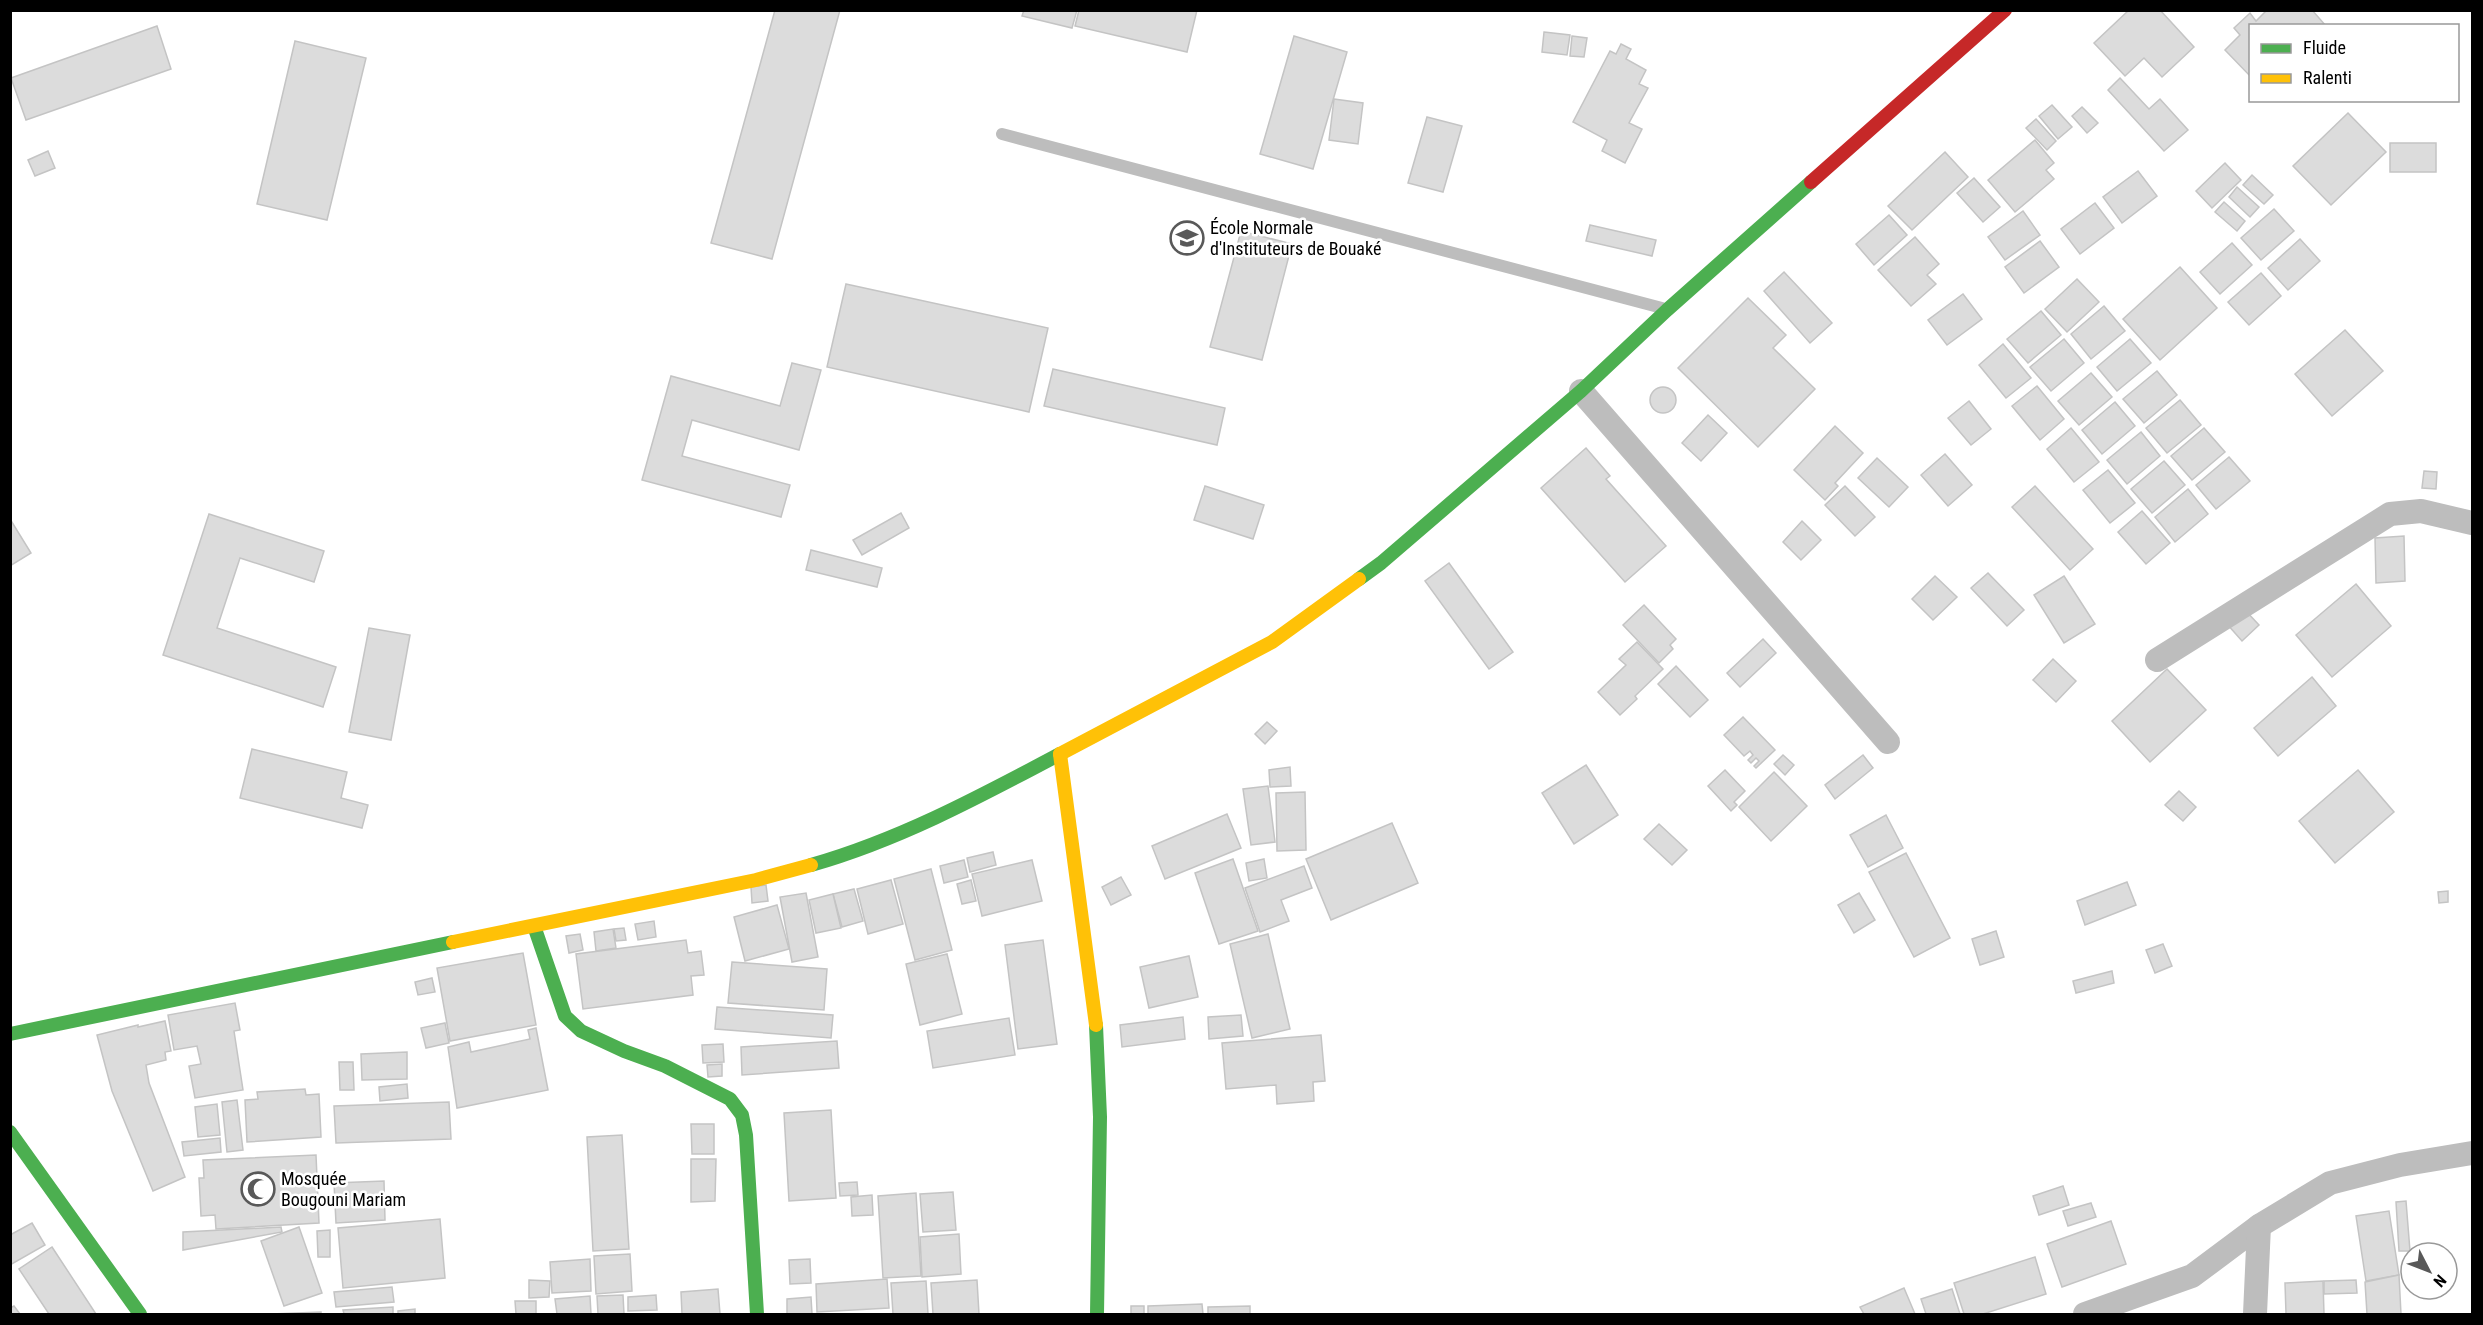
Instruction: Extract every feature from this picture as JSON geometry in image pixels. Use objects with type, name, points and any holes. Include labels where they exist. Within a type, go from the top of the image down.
[{"type":"street","points":[[10,1034],[756,880],[848,854],[953,811],[1272,642],[1381,563],[1581,391],[1667,310],[2005,10]]},
{"type":"street","points":[[1581,391],[1888,742]]},
{"type":"street","points":[[2157,660],[2390,514],[2421,511],[2472,523]]},
{"type":"street","points":[[1060,754],[1098,1039],[1100,1117],[1097,1314]]},
{"type":"street","points":[[534,926],[565,1016],[573,1024],[582,1031],[624,1052],[665,1066],[730,1099],[742,1115],[746,1135],[757,1314]]},
{"type":"street","points":[[10,1132],[140,1314]]},
{"type":"street","points":[[2085,1314],[2192,1276],[2259,1226],[2330,1183],[2400,1165],[2472,1153]]},
{"type":"street","points":[[2255,1314],[2259,1226]]},
{"type":"lane","points":[[1002,134],[1667,310]]},
{"type":"building","points":[[775,10],[840,10],[772,259],[711,243]]},
{"type":"building","points":[[1024,10],[1077,10],[1072,28],[1022,16]]},
{"type":"building","points":[[1079,10],[1197,10],[1187,52],[1075,26]]},
{"type":"building","points":[[2129,10],[2160,10],[2194,47],[2162,77],[2144,58],[2125,76],[2094,43]]},
{"type":"building","points":[[2267,10],[2312,10],[2324,24],[2249,24],[2249,75],[2225,50],[2240,35],[2234,28],[2250,13],[2256,21]]},
{"type":"building","points":[[157,26],[171,69],[26,120],[11,78]]},
{"type":"building","points":[[1544,32],[1570,35],[1567,55],[1542,52]]},
{"type":"building","points":[[1294,36],[1347,52],[1313,169],[1260,154]]},
{"type":"building","points":[[1572,36],[1587,38],[1584,57],[1570,56]]},
{"type":"building","points":[[295,41],[366,58],[327,220],[257,204]]},
{"type":"building","points":[[1621,44],[1631,49],[1626,59],[1646,70],[1639,84],[1648,88],[1629,123],[1642,129],[1625,163],[1602,151],[1607,140],[1573,122],[1610,51],[1616,54]]},
{"type":"building","points":[[2120,78],[2149,109],[2160,99],[2188,130],[2164,151],[2108,90]]},
{"type":"building","points":[[1334,99],[1363,103],[1358,144],[1329,140]]},
{"type":"building","points":[[2052,105],[2072,127],[2058,139],[2039,116]]},
{"type":"building","points":[[2082,107],[2098,123],[2087,133],[2072,116]]},
{"type":"building","points":[[2348,113],[2386,152],[2331,205],[2293,166]]},
{"type":"building","points":[[1427,117],[1462,126],[1443,192],[1408,183]]},
{"type":"building","points":[[2036,119],[2056,141],[2047,150],[2026,128]]},
{"type":"building","points":[[2035,140],[2054,163],[2046,170],[2054,179],[2015,212],[1988,180]]},
{"type":"building","points":[[2390,143],[2436,143],[2436,172],[2390,172]]},
{"type":"building","points":[[48,151],[55,168],[35,176],[28,160]]},
{"type":"building","points":[[1945,152],[1968,177],[1912,230],[1888,206]]},
{"type":"building","points":[[2225,163],[2241,180],[2212,208],[2196,191]]},
{"type":"building","points":[[2138,171],[2157,196],[2122,223],[2103,197]]},
{"type":"building","points":[[2252,175],[2273,195],[2264,204],[2243,185]]},
{"type":"building","points":[[1974,178],[2000,207],[1983,222],[1957,193]]},
{"type":"building","points":[[2237,187],[2259,207],[2250,217],[2229,197]]},
{"type":"building","points":[[2224,202],[2245,221],[2237,231],[2215,212]]},
{"type":"building","points":[[2095,203],[2114,228],[2080,254],[2061,229]]},
{"type":"building","points":[[2274,209],[2294,231],[2261,260],[2241,238]]},
{"type":"building","points":[[2023,211],[2040,235],[2005,260],[1988,237]]},
{"type":"building","points":[[1889,215],[1907,235],[1874,265],[1856,244]]},
{"type":"building","points":[[1590,225],[1656,240],[1652,256],[1586,241]]},
{"type":"building","points":[[1241,231],[1292,244],[1262,360],[1210,347]]},
{"type":"building","points":[[1915,237],[1939,264],[1927,275],[1936,284],[1911,306],[1878,270]]},
{"type":"building","points":[[2300,239],[2320,261],[2288,290],[2268,268]]},
{"type":"building","points":[[2040,241],[2059,267],[2024,293],[2005,267]]},
{"type":"building","points":[[2232,243],[2252,265],[2220,294],[2200,272]]},
{"type":"building","points":[[2180,267],[2217,308],[2160,360],[2123,319]]},
{"type":"building","points":[[1784,272],[1832,323],[1810,343],[1764,291]]},
{"type":"building","points":[[2261,273],[2281,296],[2249,325],[2228,302]]},
{"type":"building","points":[[2077,279],[2099,302],[2067,332],[2045,309]]},
{"type":"building","points":[[846,284],[1048,328],[1029,412],[827,367]]},
{"type":"building","points":[[1963,294],[1982,319],[1947,345],[1928,320]]},
{"type":"building","points":[[1748,298],[1786,335],[1773,348],[1815,389],[1758,447],[1678,368]]},
{"type":"building","points":[[2104,306],[2125,331],[2091,359],[2071,334]]},
{"type":"building","points":[[2041,311],[2061,335],[2028,363],[2007,339]]},
{"type":"building","points":[[2345,330],[2383,371],[2332,416],[2295,374]]},
{"type":"building","points":[[2064,339],[2084,363],[2051,391],[2030,367]]},
{"type":"building","points":[[2130,339],[2151,363],[2117,391],[2097,367]]},
{"type":"building","points":[[2003,344],[2031,378],[2006,398],[1979,365]]},
{"type":"building","points":[[792,363],[821,370],[799,450],[692,420],[682,456],[790,485],[781,517],[642,480],[671,376],[780,406]]},
{"type":"building","points":[[1053,369],[1225,408],[1217,445],[1044,406]]},
{"type":"building","points":[[2157,371],[2177,395],[2144,423],[2123,399]]},
{"type":"building","points":[[2091,373],[2112,397],[2079,425],[2058,401]]},
{"type":"building","points":[[2037,386],[2064,419],[2040,440],[2012,406]]},
{"type":"building","points":[[1663,387],[1672,391],[1676,400],[1672,409],[1663,413],[1654,409],[1650,400],[1654,391]]},
{"type":"building","points":[[2180,400],[2201,425],[2167,453],[2146,428]]},
{"type":"building","points":[[1969,401],[1991,429],[1971,445],[1948,418]]},
{"type":"building","points":[[2115,402],[2135,426],[2102,454],[2082,430]]},
{"type":"building","points":[[1708,415],[1727,433],[1701,461],[1682,443]]},
{"type":"building","points":[[1835,426],[1863,453],[1835,483],[1838,486],[1825,500],[1794,470]]},
{"type":"building","points":[[2071,428],[2099,462],[2074,482],[2047,449]]},
{"type":"building","points":[[2204,428],[2225,452],[2192,480],[2171,456]]},
{"type":"building","points":[[2141,432],[2160,456],[2127,484],[2107,460]]},
{"type":"building","points":[[1586,448],[1610,476],[1606,479],[1666,546],[1625,582],[1541,488]]},
{"type":"building","points":[[1945,454],[1972,485],[1948,506],[1921,475]]},
{"type":"building","points":[[2229,457],[2250,481],[2216,509],[2196,485]]},
{"type":"building","points":[[1877,458],[1908,487],[1889,507],[1858,478]]},
{"type":"building","points":[[2164,461],[2185,485],[2152,513],[2131,489]]},
{"type":"building","points":[[2108,470],[2135,503],[2110,523],[2083,490]]},
{"type":"building","points":[[2424,471],[2437,472],[2436,489],[2422,488]]},
{"type":"building","points":[[1205,486],[1264,505],[1253,539],[1194,520]]},
{"type":"building","points":[[1845,486],[1875,517],[1855,536],[1825,505]]},
{"type":"building","points":[[2035,486],[2093,549],[2070,570],[2012,507]]},
{"type":"building","points":[[2188,489],[2208,514],[2175,542],[2155,517]]},
{"type":"building","points":[[2142,511],[2170,543],[2146,564],[2118,532]]},
{"type":"building","points":[[901,513],[909,528],[862,555],[853,540]]},
{"type":"building","points":[[209,514],[324,551],[314,582],[240,558],[217,628],[336,667],[323,707],[163,655]]},
{"type":"building","points":[[10,519],[31,553],[10,566]]},
{"type":"building","points":[[1802,521],[1821,540],[1801,560],[1783,542]]},
{"type":"building","points":[[2404,536],[2405,581],[2376,583],[2375,538]]},
{"type":"building","points":[[811,550],[882,568],[877,587],[806,570]]},
{"type":"building","points":[[1449,563],[1513,652],[1489,669],[1425,581]]},
{"type":"building","points":[[1988,573],[2024,610],[2007,626],[1971,588]]},
{"type":"building","points":[[1935,576],[1957,597],[1933,620],[1912,599]]},
{"type":"building","points":[[2064,576],[2095,624],[2064,643],[2034,595]]},
{"type":"building","points":[[2356,584],[2391,626],[2332,677],[2296,635]]},
{"type":"building","points":[[1644,605],[1676,639],[1670,645],[1673,649],[1659,663],[1623,625]]},
{"type":"building","points":[[2244,609],[2259,625],[2242,641],[2227,624]]},
{"type":"building","points":[[369,628],[410,635],[391,740],[349,732]]},
{"type":"building","points":[[1763,639],[1776,653],[1740,687],[1727,673]]},
{"type":"building","points":[[1637,642],[1663,669],[1635,696],[1637,699],[1620,715],[1598,692],[1626,665],[1619,659]]},
{"type":"building","points":[[2053,659],[2076,681],[2056,702],[2033,680]]},
{"type":"building","points":[[1676,666],[1708,700],[1690,717],[1658,684]]},
{"type":"building","points":[[2167,669],[2206,710],[2150,762],[2112,721]]},
{"type":"building","points":[[2312,677],[2336,706],[2278,756],[2254,728]]},
{"type":"building","points":[[1743,717],[1775,750],[1756,768],[1754,766],[1759,761],[1756,758],[1751,763],[1748,760],[1753,755],[1750,751],[1744,756],[1724,735]]},
{"type":"building","points":[[1267,722],[1277,731],[1265,744],[1255,734]]},
{"type":"building","points":[[252,749],[347,772],[341,798],[368,805],[362,828],[240,798]]},
{"type":"building","points":[[1783,755],[1794,765],[1785,775],[1774,764]]},
{"type":"building","points":[[1863,755],[1873,768],[1835,799],[1825,785]]},
{"type":"building","points":[[1586,765],[1618,815],[1574,844],[1542,793]]},
{"type":"building","points":[[1290,767],[1291,786],[1270,787],[1269,770]]},
{"type":"building","points":[[1725,770],[1745,791],[1734,802],[1737,805],[1731,811],[1708,786]]},
{"type":"building","points":[[2358,770],[2394,812],[2335,863],[2299,821]]},
{"type":"building","points":[[1774,772],[1807,806],[1771,841],[1739,807]]},
{"type":"building","points":[[1268,786],[1275,842],[1251,845],[1243,789]]},
{"type":"building","points":[[2179,791],[2196,807],[2183,821],[2165,805]]},
{"type":"building","points":[[1305,792],[1306,850],[1277,851],[1276,793]]},
{"type":"building","points":[[1227,814],[1241,848],[1165,879],[1152,846]]},
{"type":"building","points":[[1886,815],[1903,848],[1868,867],[1850,835]]},
{"type":"building","points":[[1392,823],[1418,883],[1331,920],[1306,859]]},
{"type":"building","points":[[1659,824],[1687,850],[1672,865],[1644,839]]},
{"type":"building","points":[[993,852],[996,865],[970,872],[967,858]]},
{"type":"building","points":[[1906,853],[1950,938],[1914,957],[1869,872]]},
{"type":"building","points":[[1233,859],[1258,931],[1219,944],[1195,873]]},
{"type":"building","points":[[1264,859],[1267,878],[1249,881],[1246,863]]},
{"type":"building","points":[[964,860],[968,877],[944,883],[940,866]]},
{"type":"building","points":[[1032,860],[1042,901],[982,916],[972,874]]},
{"type":"building","points":[[1304,866],[1312,888],[1281,900],[1289,921],[1260,932],[1245,888]]},
{"type":"building","points":[[931,869],[952,950],[915,960],[894,879]]},
{"type":"building","points":[[1121,877],[1131,895],[1111,905],[1102,887]]},
{"type":"building","points":[[891,880],[903,924],[868,934],[857,889]]},
{"type":"building","points":[[971,880],[976,901],[962,904],[957,884]]},
{"type":"building","points":[[2127,882],[2136,905],[2085,925],[2077,901]]},
{"type":"building","points":[[766,885],[768,901],[752,903],[751,887]]},
{"type":"building","points":[[854,889],[863,921],[842,927],[833,894]]},
{"type":"building","points":[[2448,891],[2448,902],[2439,903],[2438,892]]},
{"type":"building","points":[[806,893],[818,957],[792,962],[780,897]]},
{"type":"building","points":[[1859,893],[1875,920],[1854,933],[1838,905]]},
{"type":"building","points":[[833,894],[841,928],[816,933],[809,900]]},
{"type":"building","points":[[777,905],[789,949],[745,961],[734,917]]},
{"type":"building","points":[[654,921],[656,937],[638,940],[635,924]]},
{"type":"building","points":[[624,928],[626,940],[616,941],[614,929]]},
{"type":"building","points":[[613,929],[616,948],[596,951],[594,932]]},
{"type":"building","points":[[1996,931],[2004,957],[1980,965],[1972,939]]},
{"type":"building","points":[[580,934],[583,950],[569,953],[566,936]]},
{"type":"building","points":[[1268,934],[1290,1029],[1252,1038],[1230,944]]},
{"type":"building","points":[[686,940],[688,953],[701,951],[704,975],[691,976],[693,995],[583,1009],[576,954]]},
{"type":"building","points":[[1043,940],[1057,1044],[1018,1049],[1005,945]]},
{"type":"building","points":[[2163,944],[2172,966],[2155,973],[2146,950]]},
{"type":"building","points":[[523,953],[536,1025],[450,1041],[437,968]]},
{"type":"building","points":[[947,954],[962,1014],[920,1025],[906,964]]},
{"type":"building","points":[[1189,956],[1198,997],[1149,1008],[1140,967]]},
{"type":"building","points":[[732,962],[827,969],[824,1010],[728,1003]]},
{"type":"building","points":[[2112,971],[2114,983],[2076,993],[2073,981]]},
{"type":"building","points":[[432,978],[435,992],[418,995],[415,982]]},
{"type":"building","points":[[235,1003],[240,1030],[234,1031],[243,1090],[195,1098],[189,1066],[201,1064],[197,1046],[174,1050],[168,1015]]},
{"type":"building","points":[[717,1007],[833,1015],[831,1038],[715,1029]]},
{"type":"building","points":[[1241,1015],[1243,1036],[1209,1039],[1208,1017]]},
{"type":"building","points":[[1183,1017],[1185,1039],[1122,1047],[1120,1025]]},
{"type":"building","points":[[1009,1018],[1015,1055],[933,1068],[927,1031]]},
{"type":"building","points":[[165,1021],[171,1051],[165,1052],[166,1060],[146,1065],[149,1083],[185,1177],[153,1191],[112,1091],[97,1035]]},
{"type":"building","points":[[445,1023],[449,1043],[426,1048],[421,1028]]},
{"type":"building","points":[[536,1028],[548,1090],[457,1108],[448,1047],[469,1042],[471,1052],[530,1039],[528,1030]]},
{"type":"building","points":[[1321,1035],[1325,1081],[1313,1082],[1314,1101],[1277,1104],[1276,1085],[1226,1089],[1222,1043]]},
{"type":"building","points":[[837,1041],[839,1068],[742,1075],[741,1047]]},
{"type":"building","points":[[723,1044],[724,1062],[703,1063],[702,1045]]},
{"type":"building","points":[[407,1052],[407,1079],[362,1080],[361,1054]]},
{"type":"building","points":[[339,1062],[353,1062],[354,1090],[340,1090]]},
{"type":"building","points":[[722,1064],[722,1076],[708,1077],[707,1065]]},
{"type":"building","points":[[407,1084],[408,1098],[380,1101],[379,1087]]},
{"type":"building","points":[[305,1089],[306,1095],[319,1094],[321,1137],[247,1142],[245,1100],[258,1099],[257,1092]]},
{"type":"building","points":[[237,1100],[243,1150],[227,1152],[222,1102]]},
{"type":"building","points":[[449,1102],[451,1139],[336,1143],[334,1106]]},
{"type":"building","points":[[217,1104],[220,1135],[198,1137],[195,1107]]},
{"type":"building","points":[[831,1110],[836,1198],[789,1201],[784,1113]]},
{"type":"building","points":[[691,1124],[714,1124],[714,1154],[692,1154]]},
{"type":"building","points":[[622,1135],[629,1249],[593,1251],[587,1137]]},
{"type":"building","points":[[220,1138],[221,1152],[184,1156],[182,1142]]},
{"type":"building","points":[[316,1155],[319,1223],[216,1229],[215,1215],[201,1216],[199,1178],[204,1178],[203,1160]]},
{"type":"building","points":[[691,1159],[716,1159],[715,1201],[691,1202]]},
{"type":"building","points":[[384,1181],[385,1220],[336,1223],[334,1183]]},
{"type":"building","points":[[857,1182],[858,1195],[840,1196],[839,1183]]},
{"type":"building","points":[[2063,1186],[2069,1205],[2039,1215],[2033,1196]]},
{"type":"building","points":[[953,1192],[956,1230],[923,1232],[920,1194]]},
{"type":"building","points":[[916,1193],[921,1276],[883,1278],[878,1196]]},
{"type":"building","points":[[872,1195],[873,1215],[852,1216],[851,1197]]},
{"type":"building","points":[[2406,1201],[2409,1241],[2399,1241],[2399,1251],[2396,1202]]},
{"type":"building","points":[[2091,1203],[2096,1217],[2068,1226],[2063,1211]]},
{"type":"building","points":[[2389,1211],[2399,1275],[2366,1281],[2356,1216]]},
{"type":"building","points":[[440,1219],[445,1278],[343,1288],[338,1228]]},
{"type":"building","points":[[2111,1221],[2126,1264],[2062,1287],[2047,1244]]},
{"type":"building","points":[[32,1223],[45,1245],[10,1265],[10,1235]]},
{"type":"building","points":[[281,1227],[282,1232],[183,1250],[183,1232]]},
{"type":"building","points":[[299,1227],[322,1293],[284,1306],[261,1241]]},
{"type":"building","points":[[330,1230],[330,1257],[318,1257],[317,1231]]},
{"type":"building","points":[[959,1234],[961,1274],[922,1277],[920,1237]]},
{"type":"building","points":[[52,1247],[96,1314],[49,1314],[19,1269]]},
{"type":"building","points":[[630,1254],[632,1291],[596,1294],[594,1256]]},
{"type":"building","points":[[2035,1257],[2046,1294],[1983,1314],[1964,1314],[1954,1283]]},
{"type":"building","points":[[590,1259],[591,1291],[552,1293],[550,1262]]},
{"type":"building","points":[[810,1259],[811,1283],[790,1284],[789,1260]]},
{"type":"building","points":[[2399,1275],[2401,1314],[2367,1314],[2365,1282]]},
{"type":"building","points":[[887,1279],[889,1308],[817,1312],[816,1284]]},
{"type":"building","points":[[529,1280],[550,1281],[549,1297],[529,1298]]},
{"type":"building","points":[[977,1280],[979,1314],[933,1314],[931,1283]]},
{"type":"building","points":[[2356,1280],[2357,1293],[2324,1294],[2324,1281]]},
{"type":"building","points":[[926,1281],[928,1314],[893,1314],[891,1283]]},
{"type":"building","points":[[2323,1281],[2324,1314],[2286,1314],[2285,1283]]},
{"type":"building","points":[[392,1287],[394,1302],[336,1307],[334,1292]]},
{"type":"building","points":[[1904,1288],[1915,1314],[1864,1314],[1860,1307]]},
{"type":"building","points":[[718,1289],[720,1314],[682,1314],[681,1292]]},
{"type":"building","points":[[1952,1289],[1960,1314],[1926,1314],[1921,1299]]},
{"type":"building","points":[[623,1295],[624,1314],[598,1314],[597,1296]]},
{"type":"building","points":[[656,1295],[657,1310],[628,1311],[628,1297]]},
{"type":"building","points":[[590,1296],[591,1314],[557,1314],[555,1299]]},
{"type":"building","points":[[811,1297],[812,1314],[787,1314],[787,1299]]},
{"type":"building","points":[[515,1301],[536,1301],[536,1314],[516,1314]]},
{"type":"building","points":[[1202,1304],[1203,1314],[1148,1314],[1148,1306]]},
{"type":"building","points":[[14,1306],[20,1314],[10,1314],[10,1308]]},
{"type":"building","points":[[1131,1306],[1144,1306],[1144,1314],[1131,1314]]},
{"type":"building","points":[[1250,1306],[1250,1314],[1208,1314],[1208,1307]]},
{"type":"building","points":[[393,1307],[393,1314],[344,1314],[343,1310]]},
{"type":"building","points":[[415,1309],[415,1314],[398,1314],[398,1311]]},
{"type":"building","points":[[321,1312],[321,1314],[271,1314]]},
{"type":"traffic: fast","points":[[1359,579],[1381,563],[1581,391],[1667,310],[1811,182]]},
{"type":"traffic: fast","points":[[811,865],[844,855],[907,830],[1060,754]]},
{"type":"traffic: fast","points":[[534,926],[565,1016],[581,1031],[624,1051],[665,1066],[730,1099],[742,1115],[746,1135],[757,1314]]},
{"type":"traffic: fast","points":[[10,1034],[453,942]]},
{"type":"traffic: fast","points":[[1096,1025],[1100,1117],[1097,1314]]},
{"type":"traffic: fast","points":[[10,1132],[140,1314]]},
{"type":"traffic: slow","points":[[1060,754],[1272,642],[1359,579]]},
{"type":"traffic: slow","points":[[1060,754],[1096,1025]]},
{"type":"traffic: slow","points":[[453,942],[756,880],[811,865]]},
{"type":"traffic: jam","points":[[1811,182],[2005,10]]},
{"type":"place","name":"École Normale d'Instituteurs de Bouaké","points":[[1187,238]]},
{"type":"place","name":"Mosquée Bougouni Mariam","points":[[258,1189]]}]
